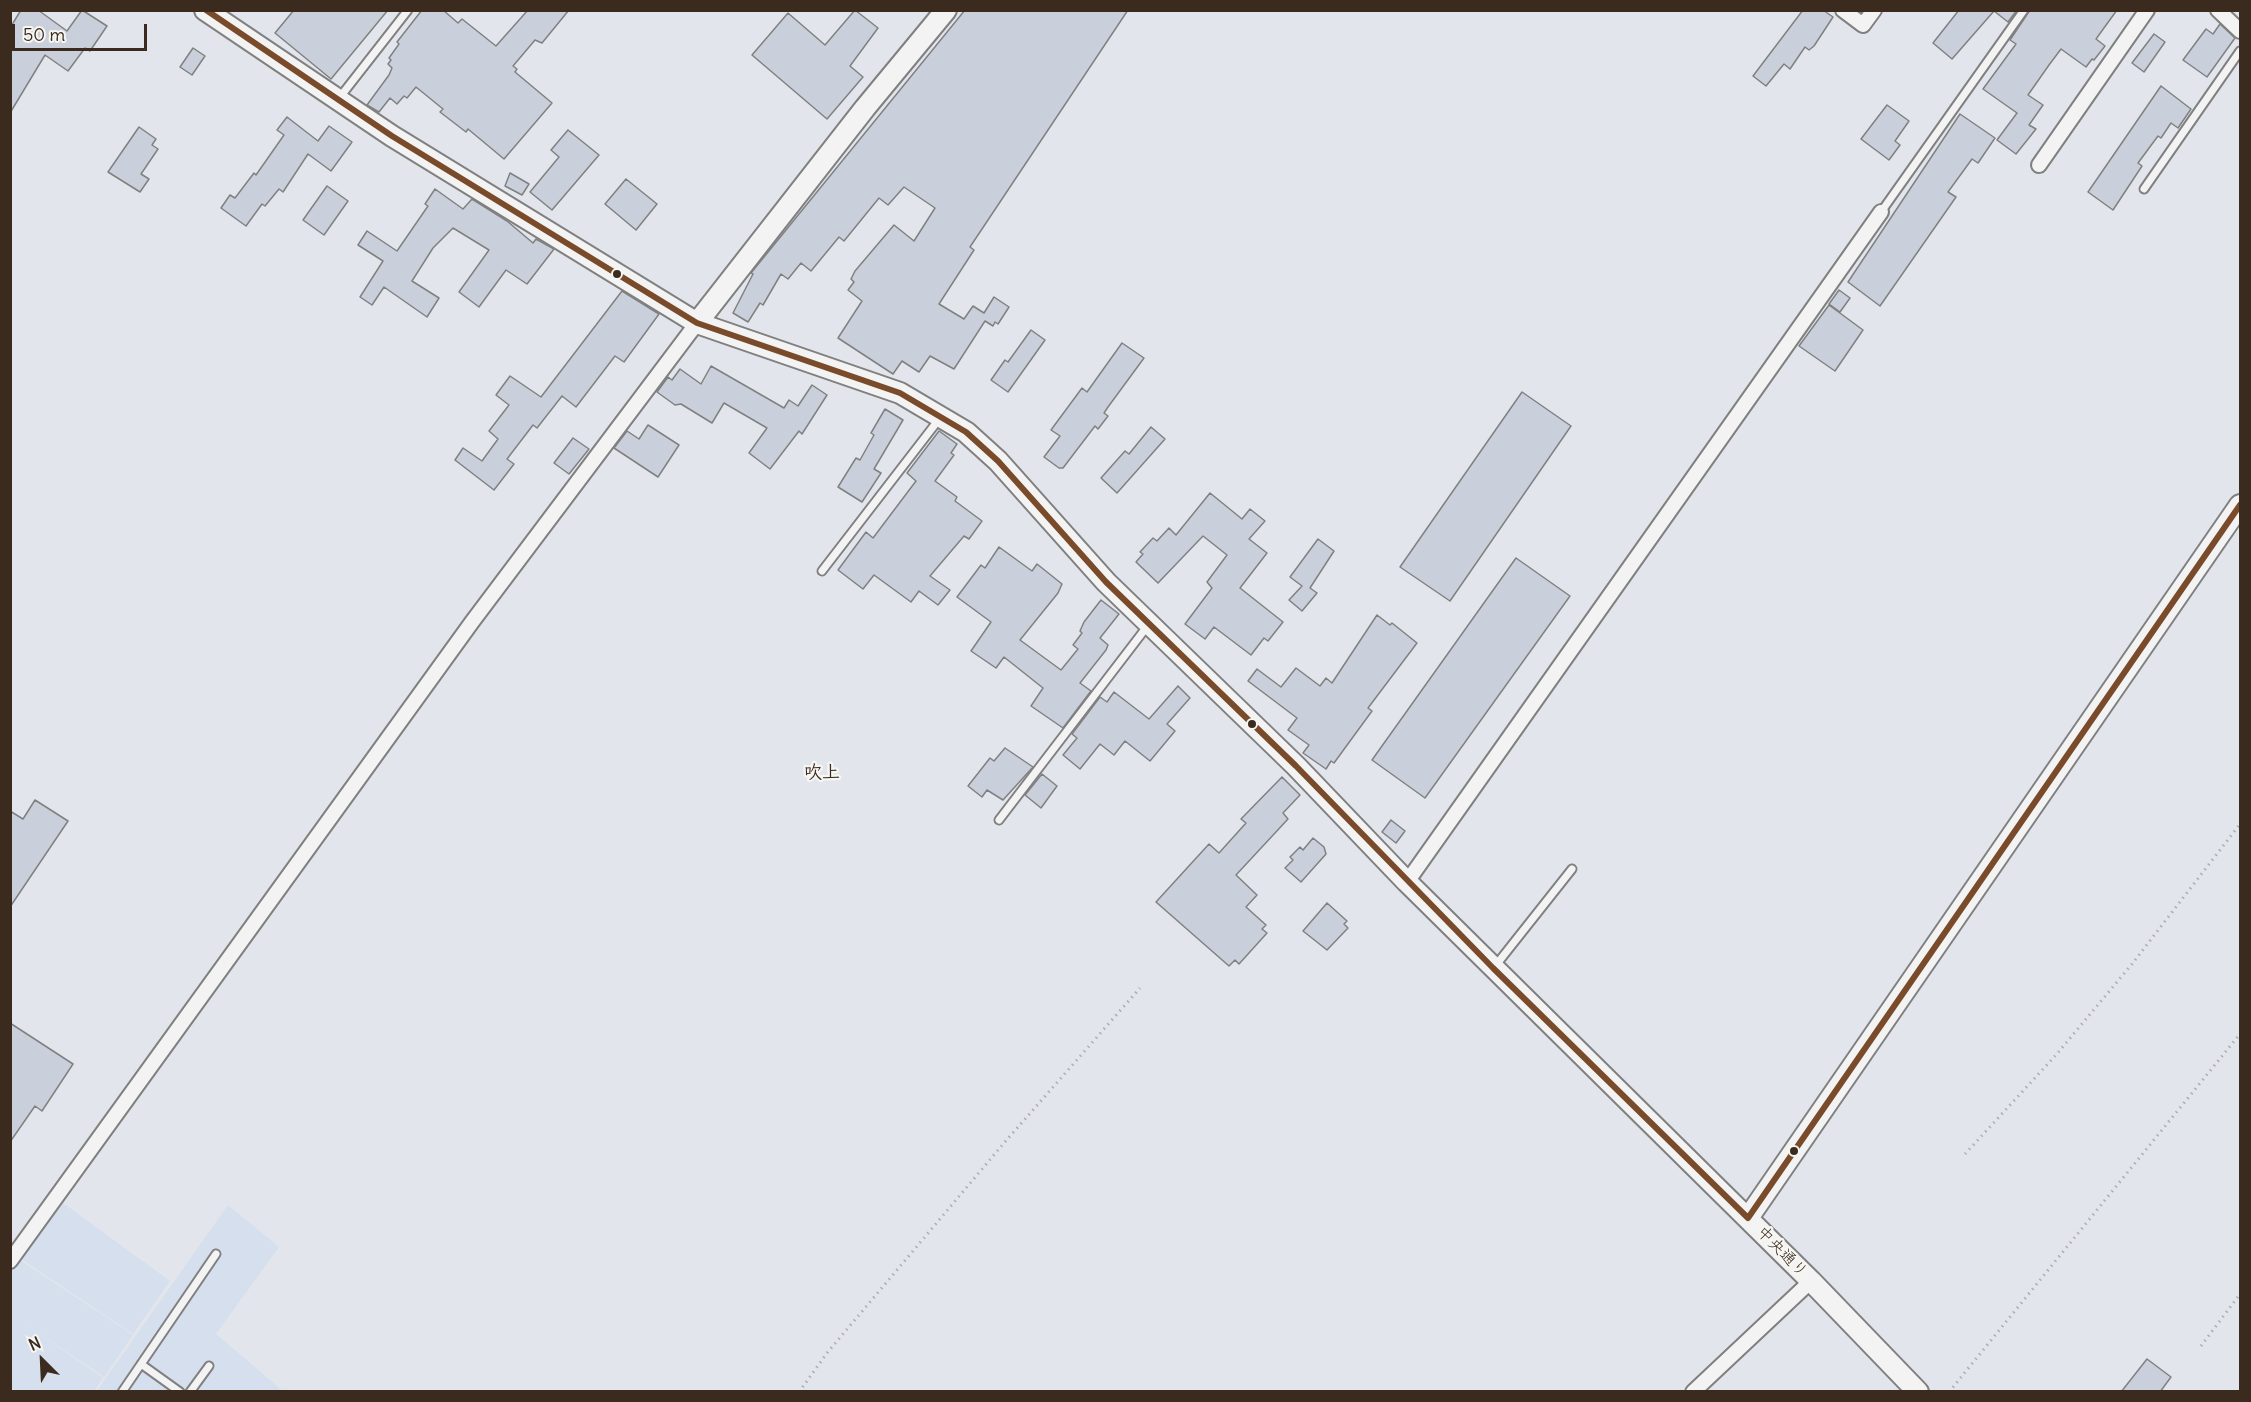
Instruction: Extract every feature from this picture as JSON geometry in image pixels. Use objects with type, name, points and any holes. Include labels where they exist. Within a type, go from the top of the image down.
[{"type":"street","name":"中央通り","points":[[205,10],[402,142],[697,323],[900,393],[966,432],[998,461],[1106,582],[1296,766],[1407,882],[1748,1218],[1918,1392]]},
{"type":"street","points":[[10,1261],[472,622],[697,323],[865,108],[946,10]]},
{"type":"street","points":[[1843,10],[1863,25],[1874,10]]},
{"type":"street","points":[[2039,165],[2147,10]]},
{"type":"street","points":[[2218,10],[2241,31]]},
{"type":"street","points":[[1407,882],[1881,212]]},
{"type":"street","points":[[1748,1218],[2241,505]]},
{"type":"street","points":[[1693,1392],[1811,1281]]},
{"type":"lane","points":[[338,99],[408,10]]},
{"type":"lane","points":[[1881,212],[2024,10]]},
{"type":"lane","points":[[2144,189],[2241,51]]},
{"type":"lane","points":[[822,571],[941,417]]},
{"type":"lane","points":[[999,820],[1149,624]]},
{"type":"lane","points":[[1493,968],[1572,869]]},
{"type":"lane","points":[[122,1392],[216,1254]]},
{"type":"lane","points":[[141,1364],[180,1392]]},
{"type":"lane","points":[[190,1392],[209,1366]]},
{"type":"path","points":[[1965,1154],[2079,1028],[2241,824]]},
{"type":"path","points":[[800,1392],[827,1353],[1004,1143],[1140,988]]},
{"type":"path","points":[[1949,1392],[2241,1034]]},
{"type":"path","points":[[2201,1346],[2241,1294]]},
{"type":"shaded area","points":[[63,1203],[170,1281],[133,1334],[21,1259]]},
{"type":"shaded area","points":[[228,1205],[279,1247],[216,1334],[283,1391],[96,1392]]},
{"type":"shaded area","points":[[20,1260],[133,1335],[104,1377],[19,1320],[103,1378],[94,1391],[11,1391],[11,1272]]},
{"type":"building","points":[[21,10],[38,10],[67,31],[82,10],[107,26],[90,51],[85,48],[68,71],[45,55],[10,113],[10,28]]},
{"type":"building","points":[[294,10],[388,10],[331,79],[275,33]]},
{"type":"building","points":[[422,10],[443,10],[458,23],[462,19],[496,46],[528,10],[569,10],[542,43],[535,40],[513,66],[517,69],[515,72],[552,103],[504,159],[468,129],[466,132],[440,112],[443,109],[416,87],[407,98],[404,96],[397,104],[390,98],[379,112],[367,105],[389,75],[392,68],[388,64],[391,60],[389,58],[399,44],[397,42]]},
{"type":"building","points":[[855,10],[878,28],[850,66],[863,77],[827,119],[752,55],[788,13],[825,45]]},
{"type":"building","points":[[965,10],[1128,10],[970,247],[974,250],[939,304],[964,319],[973,306],[984,313],[994,297],[1009,307],[998,324],[995,322],[993,326],[985,321],[954,369],[930,356],[919,372],[902,361],[893,374],[838,338],[862,301],[848,290],[854,282],[851,279],[855,271],[894,225],[914,241],[935,208],[904,187],[888,205],[879,198],[844,241],[839,237],[811,271],[801,263],[788,279],[781,274],[763,305],[760,303],[748,322],[733,313],[753,274],[751,273]]},
{"type":"building","points":[[1803,10],[1823,10],[1833,17],[1814,46],[1809,50],[1805,47],[1790,69],[1784,64],[1766,86],[1753,76]]},
{"type":"building","points":[[1959,10],[2017,10],[2008,22],[1994,11],[1952,59],[1933,43]]},
{"type":"building","points":[[2030,10],[2117,10],[2096,39],[2105,46],[2086,67],[2061,49],[2049,65],[2028,95],[2043,105],[2029,125],[2036,129],[2016,154],[1997,140],[2017,113],[1983,89],[2016,44],[2010,40]]},
{"type":"building","points":[[2220,24],[2235,38],[2207,77],[2183,60],[2206,29],[2213,34]]},
{"type":"building","points":[[2154,34],[2165,42],[2144,72],[2132,63]]},
{"type":"building","points":[[193,48],[205,56],[192,75],[180,67]]},
{"type":"building","points":[[2161,86],[2191,109],[2178,128],[2171,123],[2161,138],[2158,136],[2138,163],[2142,166],[2113,210],[2088,192]]},
{"type":"building","points":[[1887,105],[1909,121],[1895,141],[1900,145],[1889,160],[1861,139]]},
{"type":"building","points":[[1960,114],[1995,138],[1978,163],[1972,159],[1948,192],[1956,197],[1880,306],[1848,282]]},
{"type":"building","points":[[287,117],[318,141],[329,126],[352,142],[331,171],[308,154],[283,192],[279,189],[265,206],[262,204],[246,226],[221,208],[230,195],[235,198],[254,173],[256,175],[284,135],[277,130]]},
{"type":"building","points":[[139,127],[156,139],[152,145],[158,149],[141,174],[149,179],[140,192],[108,172]]},
{"type":"building","points":[[568,130],[599,155],[552,210],[530,192],[559,157],[551,150]]},
{"type":"building","points":[[510,173],[529,184],[522,195],[505,186]]},
{"type":"building","points":[[626,179],[657,204],[636,230],[605,204]]},
{"type":"building","points":[[327,186],[348,201],[324,235],[303,220]]},
{"type":"building","points":[[435,189],[463,209],[472,199],[507,221],[533,243],[536,239],[554,249],[527,284],[506,270],[479,307],[459,292],[489,250],[453,228],[433,248],[412,281],[439,298],[427,317],[384,287],[372,305],[360,297],[383,261],[358,245],[367,231],[397,251],[428,206],[425,204]]},
{"type":"building","points":[[1839,290],[1850,298],[1840,312],[1829,304]]},
{"type":"building","points":[[622,291],[659,314],[624,362],[615,356],[576,407],[562,396],[537,428],[533,425],[507,459],[514,464],[494,490],[455,460],[463,448],[482,461],[498,439],[489,431],[509,405],[496,395],[510,376],[541,397]]},
{"type":"building","points":[[1829,305],[1863,330],[1835,371],[1799,346]]},
{"type":"building","points":[[1031,330],[1045,340],[1008,392],[991,380],[1005,360],[1008,362]]},
{"type":"building","points":[[1122,343],[1144,358],[1104,413],[1108,416],[1098,429],[1095,426],[1063,468],[1059,468],[1044,457],[1060,436],[1051,430],[1082,388],[1087,392]]},
{"type":"building","points":[[711,366],[784,408],[789,400],[798,406],[812,385],[827,395],[802,434],[799,431],[770,469],[749,453],[767,428],[724,403],[712,423],[681,404],[675,405],[657,392],[668,377],[672,380],[680,369],[701,384]]},
{"type":"building","points":[[1522,392],[1571,426],[1450,601],[1400,567]]},
{"type":"building","points":[[885,409],[903,420],[874,469],[881,473],[862,502],[838,487],[856,458],[860,460],[874,435],[871,433]]},
{"type":"building","points":[[648,425],[679,445],[658,477],[614,448],[627,431],[639,439]]},
{"type":"building","points":[[1151,427],[1165,439],[1117,493],[1101,478],[1125,451],[1129,454]]},
{"type":"building","points":[[939,431],[957,444],[951,453],[954,455],[935,481],[957,497],[955,501],[982,521],[969,539],[964,536],[930,576],[950,590],[938,605],[919,591],[911,602],[874,575],[863,589],[838,570],[866,532],[873,538],[916,481],[907,473]]},
{"type":"building","points":[[573,438],[589,449],[569,474],[554,463]]},
{"type":"building","points":[[1210,493],[1242,519],[1250,509],[1265,521],[1249,539],[1267,553],[1240,588],[1283,622],[1268,641],[1264,638],[1251,655],[1214,627],[1205,639],[1185,624],[1212,588],[1207,582],[1227,555],[1203,536],[1158,583],[1136,562],[1143,554],[1140,552],[1153,538],[1157,541],[1169,528],[1176,535]]},
{"type":"building","points":[[1318,539],[1334,551],[1310,588],[1317,593],[1302,611],[1289,600],[1302,586],[1290,577]]},
{"type":"building","points":[[999,547],[1032,571],[1037,564],[1062,584],[1058,593],[1020,640],[1061,670],[1078,649],[1073,645],[1082,633],[1080,631],[1084,622],[1101,600],[1119,614],[1100,638],[1108,645],[1106,650],[1080,683],[1091,691],[1063,728],[1031,706],[1043,688],[1004,657],[996,668],[971,651],[991,622],[957,597],[981,565],[985,568]]},
{"type":"building","points":[[1516,558],[1570,596],[1425,798],[1372,760]]},
{"type":"building","points":[[1377,615],[1390,625],[1392,623],[1417,643],[1368,708],[1372,711],[1334,763],[1331,761],[1326,769],[1303,753],[1309,745],[1288,730],[1297,718],[1248,681],[1257,669],[1281,687],[1296,668],[1320,686],[1326,678],[1332,683]]},
{"type":"building","points":[[1178,686],[1190,698],[1167,724],[1175,731],[1150,761],[1125,741],[1114,755],[1100,744],[1080,769],[1063,755],[1077,738],[1072,734],[1100,697],[1107,702],[1114,692],[1149,719]]},
{"type":"building","points":[[1005,748],[1033,767],[1003,800],[987,790],[982,797],[968,786],[990,758],[994,761]]},
{"type":"building","points":[[1042,774],[1057,786],[1041,808],[1025,795]]},
{"type":"building","points":[[1282,777],[1300,795],[1283,813],[1288,819],[1236,875],[1257,895],[1246,907],[1266,925],[1262,929],[1267,933],[1239,964],[1235,960],[1229,966],[1156,902],[1209,844],[1219,853],[1246,823],[1241,819]]},
{"type":"building","points":[[35,800],[68,821],[10,907],[10,811],[23,819]]},
{"type":"building","points":[[1391,820],[1405,831],[1396,843],[1382,832]]},
{"type":"building","points":[[1313,838],[1324,847],[1326,854],[1301,882],[1285,868],[1293,860],[1290,857],[1300,847],[1303,850]]},
{"type":"building","points":[[1327,903],[1347,921],[1344,924],[1348,928],[1327,950],[1303,931]]},
{"type":"building","points":[[10,1023],[73,1064],[42,1111],[35,1106],[10,1142]]},
{"type":"building","points":[[2147,1359],[2171,1377],[2160,1392],[2121,1392]]},
{"type":"transit line","points":[[206,10],[392,136],[697,323],[900,393],[966,432],[998,461],[1106,582],[1296,766],[1493,968],[1748,1218]]},
{"type":"transit line","points":[[1748,1218],[2240,505]]},
{"type":"district","name":"吹上","points":[[822,773]]}]
